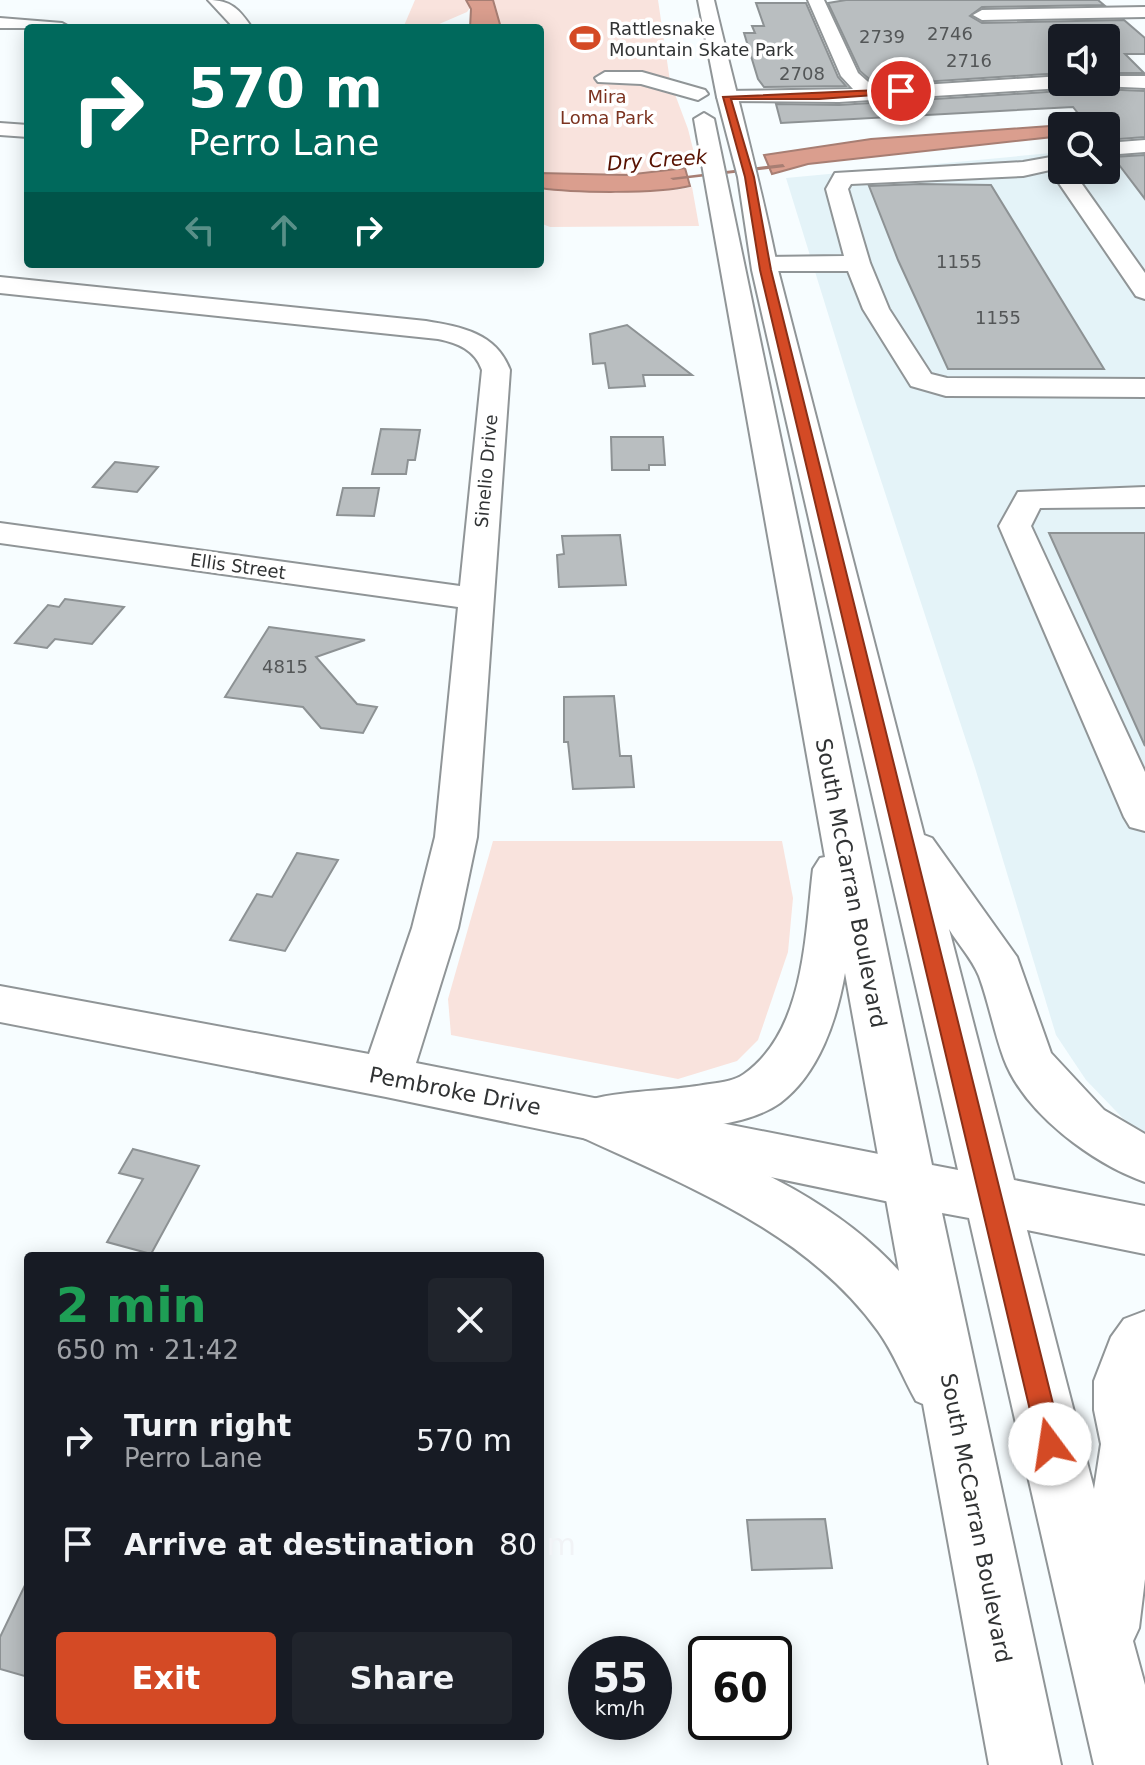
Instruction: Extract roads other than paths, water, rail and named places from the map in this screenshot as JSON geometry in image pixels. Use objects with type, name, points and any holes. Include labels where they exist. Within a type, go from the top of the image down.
[{"type":"main road","points":[[216,0],[240,24]]},
{"type":"main road","name":"South McCarran Boulevard","points":[[706,0],[727,97],[731,170],[840,827],[1025,1765]]},
{"type":"main road","points":[[816,0],[850,76],[870,94]]},
{"type":"main road","points":[[999,38],[984,7],[1145,12]]},
{"type":"main road","points":[[0,23],[24,25]]},
{"type":"main road","points":[[605,78],[642,78],[676,69]]},
{"type":"main road","points":[[727,97],[870,94],[1027,76],[1048,80]]},
{"type":"main road","name":"South McCarran Boulevard","points":[[642,78],[696,86],[731,170],[764,264],[1130,1765]]},
{"type":"main road","points":[[1120,82],[1145,82]]},
{"type":"main road","points":[[0,129],[24,131]]},
{"type":"main road","points":[[1120,148],[1145,146]]},
{"type":"main road","points":[[1048,164],[1023,169],[843,178],[837,189],[858,263],[876,309],[921,380],[946,387],[1145,388]]},
{"type":"main road","points":[[1074,184],[1145,291]]},
{"type":"main road","points":[[764,264],[858,263]]},
{"type":"main road","points":[[0,285],[24,266]]},
{"type":"main road","name":"Sinelio Drive","points":[[0,285],[444,332],[481,345],[493,358],[496,370],[456,837],[447,892],[386,1077]]},
{"type":"main road","points":[[1145,497],[1029,499],[1015,526],[1145,817]]},
{"type":"main road","name":"Ellis Street","points":[[0,533],[475,599]]},
{"type":"main road","points":[[902,826],[1000,969],[1029,1061],[1053,1092],[1086,1125],[1145,1160]]},
{"type":"main road","points":[[593,1119],[729,1100],[761,1089],[790,1058],[821,990],[840,827]]},
{"type":"main road","name":"Pembroke Drive","points":[[0,1004],[386,1077],[1145,1230]]},
{"type":"main road","points":[[593,1119],[760,1197],[798,1218],[828,1240],[898,1312],[956,1415]]},
{"type":"main road","points":[[1102,1650],[1132,1444],[1124,1410],[1124,1381],[1132,1357],[1145,1338]]},
{"type":"waterway","name":"Dry Creek","points":[[673,178],[783,166]]},
{"type":"place","name":"Rattlesnake Mountain Skate Park","points":[[585,38]]},
{"type":"park label","name":"Mira Loma Park","points":[[607,106]]}]
